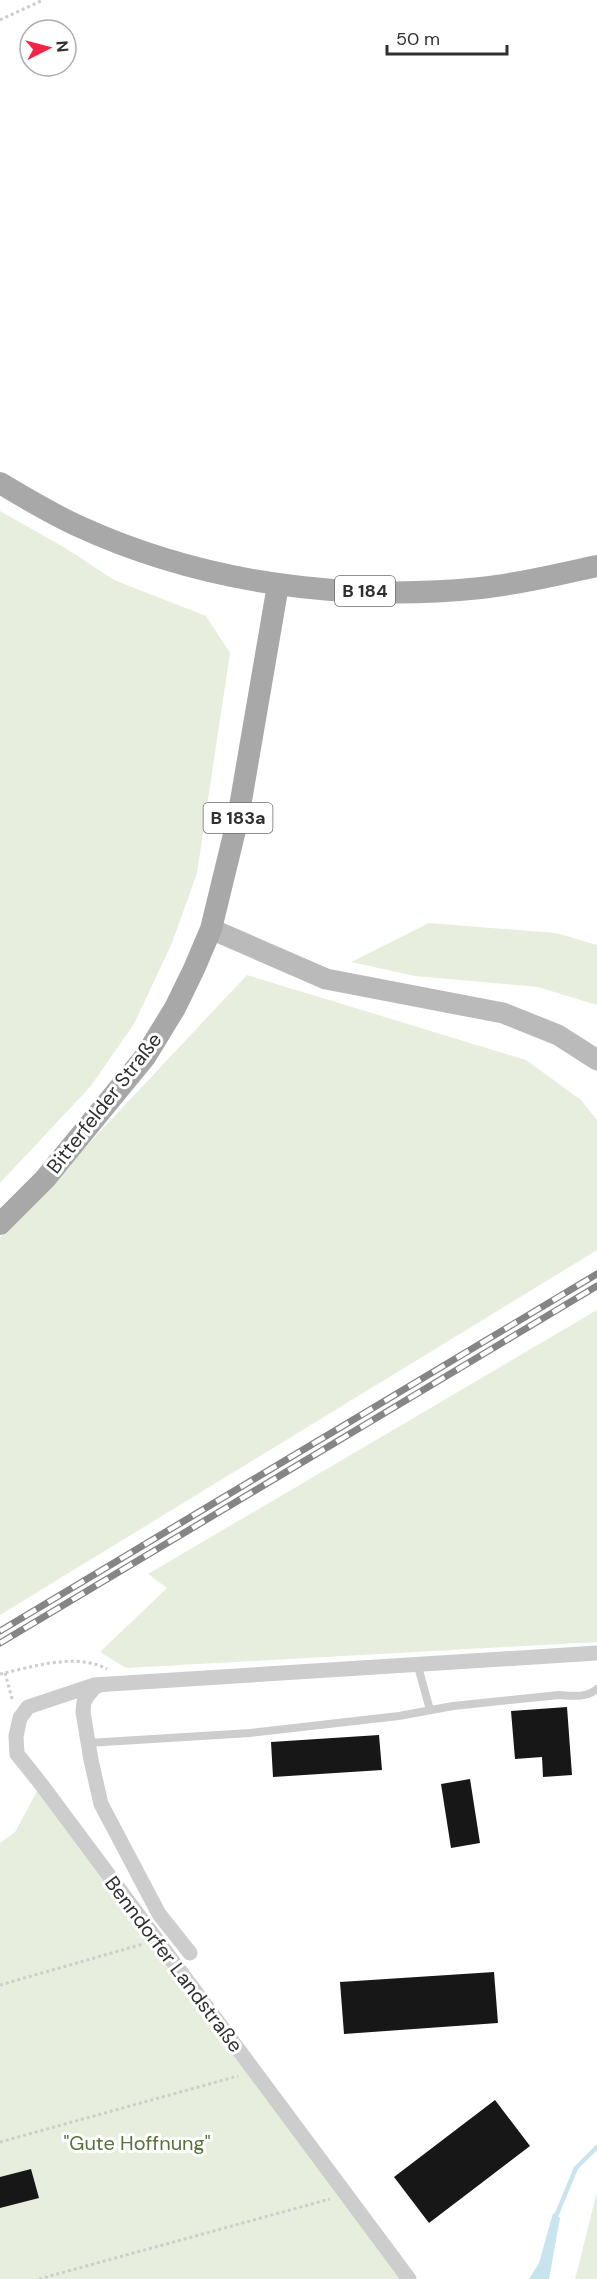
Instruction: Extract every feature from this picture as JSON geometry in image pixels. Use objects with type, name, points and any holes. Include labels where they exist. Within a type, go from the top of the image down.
[{"type":"main road","points":[[0,483],[75,525],[153,556],[216,573],[278,585]]},
{"type":"main road","name":"B 184","points":[[278,585],[363,591],[453,590],[482,588],[542,578],[597,566]]},
{"type":"main road","name":"Bitterfelder Straße","points":[[0,1224],[45,1179],[146,1057],[175,1008],[211,929],[238,818],[278,585]]},
{"type":"main road","points":[[211,929],[326,979],[503,1013],[558,1035],[597,1060]]},
{"type":"street","name":"Benndorfer Landstraße","points":[[409,2279],[41,1784],[16,1754],[16,1736],[20,1718],[28,1707],[79,1688],[104,1684],[597,1653]]},
{"type":"street","name":"Benndorfer Landstraße","points":[[104,1684],[95,1688],[84,1702],[83,1712],[101,1804],[159,1914],[190,1953]]},
{"type":"lane","points":[[417,1663],[430,1710]]},
{"type":"lane","points":[[88,1743],[250,1733],[559,1695],[576,1697],[593,1693],[597,1689]]},
{"type":"path","points":[[0,20],[43,0]]},
{"type":"path","points":[[0,1674],[60,1662],[83,1662],[104,1668],[124,1682]]},
{"type":"path","points":[[5,1673],[12,1701]]},
{"type":"path","points":[[0,1985],[157,1941]]},
{"type":"path","points":[[0,2142],[254,2071]]},
{"type":"path","points":[[39,2279],[346,2194]]},
{"type":"green space","points":[[0,511],[67,549],[114,580],[206,616],[230,653],[197,873],[172,943],[134,1024],[90,1087],[0,1183]]},
{"type":"green space","points":[[429,923],[556,933],[597,945],[597,1005],[538,987],[415,976],[351,962]]},
{"type":"green space","points":[[247,975],[526,1060],[581,1100],[597,1120],[597,1250],[0,1615],[0,1238]]},
{"type":"green space","points":[[597,1310],[597,1642],[126,1668],[100,1652],[167,1588],[148,1574]]},
{"type":"green space","name":"\"Gute Hoffnung\"","points":[[41,1784],[407,2279],[0,2279],[0,1843],[15,1832]]},
{"type":"green space","points":[[597,2192],[597,2279],[575,2279]]},
{"type":"water","points":[[553,2213],[560,2218],[549,2279],[529,2279],[539,2263]]},
{"type":"building","points":[[567,1707],[572,1775],[543,1777],[542,1757],[515,1759],[511,1711]]},
{"type":"building","points":[[379,1735],[382,1770],[273,1777],[271,1742]]},
{"type":"building","points":[[470,1779],[480,1843],[451,1848],[441,1784]]},
{"type":"building","points":[[494,1972],[498,2023],[344,2034],[340,1982]]},
{"type":"building","points":[[495,2100],[530,2146],[429,2223],[394,2177]]},
{"type":"building","points":[[31,2169],[39,2198],[0,2208],[0,2177]]},
{"type":"waterway","points":[[556,2216],[576,2168],[597,2147]]},
{"type":"railway","points":[[0,1631],[597,1274]]},
{"type":"railway","points":[[0,1643],[597,1286]]}]
